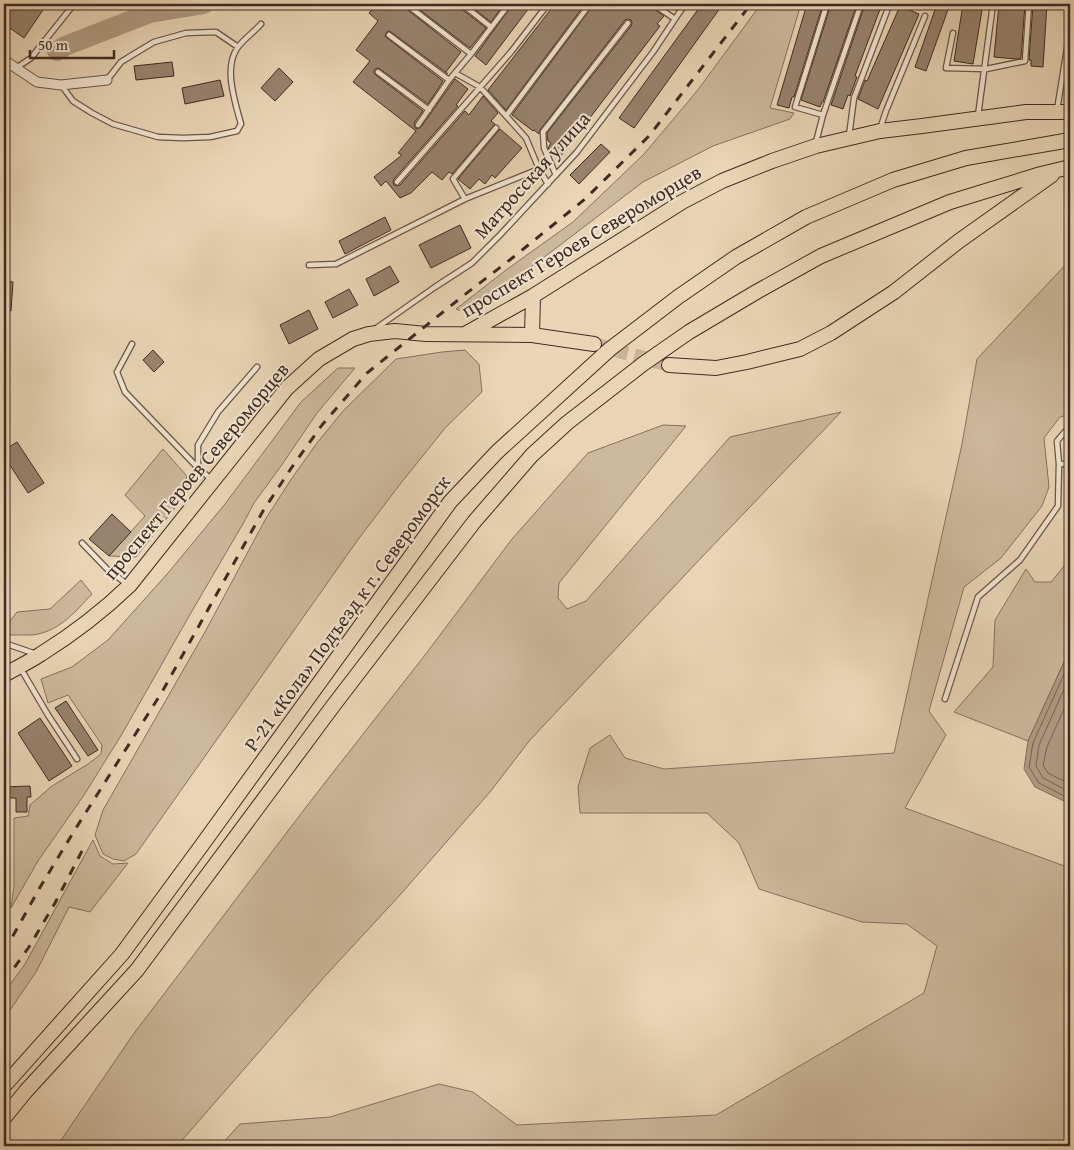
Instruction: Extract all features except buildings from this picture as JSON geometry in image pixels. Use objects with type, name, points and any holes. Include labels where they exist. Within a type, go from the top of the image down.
[{"type":"main road","name":"проспект Героев Североморцев","points":[[4,675],[40,655],[83,626],[111,604],[130,585],[287,388],[319,359],[353,339],[369,334],[395,330],[426,334],[465,334],[533,296],[690,198],[722,181],[816,146],[880,130],[1026,112],[1057,112]]},
{"type":"main road","name":"Р-21 «Кола» Подъезд к г. Североморск","points":[[4,1086],[122,954],[450,502],[497,452],[610,349],[678,297],[736,257],[806,217],[893,180],[966,158],[1070,140]]},
{"type":"main road","points":[[669,365],[716,368],[800,349],[831,333],[894,292],[959,241],[1065,168]]},
{"type":"main road","points":[[4,1118],[26,1091],[137,970],[333,706],[474,522],[539,448],[643,364],[689,332],[821,256],[950,202],[1065,168]]},
{"type":"main road","points":[[532,335],[533,296]]},
{"type":"main road","points":[[465,334],[532,335],[594,344]]},
{"type":"street","points":[[4,60],[37,82],[61,85],[107,80]]},
{"type":"lane","points":[[16,68],[31,58],[74,4]]},
{"type":"lane","points":[[406,4],[471,54]]},
{"type":"lane","points":[[462,4],[492,27]]},
{"type":"lane","points":[[418,125],[449,80],[509,4]]},
{"type":"lane","points":[[397,182],[511,52],[548,4]]},
{"type":"lane","points":[[506,116],[590,4]]},
{"type":"lane","points":[[653,4],[675,20]]},
{"type":"lane","name":"Матросская улица","points":[[369,334],[434,287],[472,263],[500,235],[577,152],[653,52],[685,4]]},
{"type":"lane","points":[[823,115],[795,107],[827,4]]},
{"type":"lane","points":[[816,146],[823,115],[861,4]]},
{"type":"lane","points":[[978,118],[994,4]]},
{"type":"lane","points":[[953,34],[946,68],[986,69],[1025,61],[1030,4]]},
{"type":"lane","points":[[849,139],[854,98],[886,11]]},
{"type":"lane","points":[[880,130],[925,16]]},
{"type":"lane","points":[[556,175],[544,148],[543,132],[628,23]]},
{"type":"lane","points":[[61,85],[73,101],[92,113],[113,124],[158,137],[210,137],[237,130],[241,124],[232,84],[231,63],[238,47],[261,24]]},
{"type":"lane","points":[[1057,112],[1070,30]]},
{"type":"lane","points":[[107,80],[121,62],[154,42],[186,33],[216,32],[238,47]]},
{"type":"lane","points":[[388,35],[449,80]]},
{"type":"lane","points":[[1064,67],[1070,68]]},
{"type":"lane","points":[[378,72],[429,110]]},
{"type":"lane","points":[[455,73],[480,87],[526,138],[548,184]]},
{"type":"lane","points":[[465,199],[453,179],[496,128]]},
{"type":"lane","points":[[309,265],[336,264],[465,199],[539,168]]},
{"type":"lane","points":[[132,344],[117,372],[125,392],[198,468],[212,480]]},
{"type":"lane","points":[[198,468],[198,445],[218,412],[257,367]]},
{"type":"lane","points":[[945,699],[978,597],[1020,560],[1058,506],[1058,441],[1070,426]]},
{"type":"lane","points":[[1058,464],[1070,464]]},
{"type":"lane","points":[[82,543],[107,569],[130,585]]},
{"type":"lane","points":[[4,643],[40,655]]},
{"type":"lane","points":[[20,666],[48,715],[77,759]]},
{"type":"shaded area","points":[[761,4],[801,4],[770,108],[794,113],[790,119],[713,146],[643,182],[518,277],[466,313],[456,309],[573,222],[644,154],[697,91]]},
{"type":"shaded area","points":[[1070,260],[1070,414],[1060,417],[1044,438],[1049,487],[1042,506],[1001,558],[964,587],[929,711],[946,735],[905,808],[1070,868],[1070,1146],[220,1146],[240,1124],[330,1117],[439,1084],[473,1092],[517,1125],[716,1115],[924,993],[937,946],[907,924],[862,922],[759,889],[739,843],[707,813],[580,813],[578,787],[590,748],[610,735],[625,758],[664,769],[894,753],[962,444],[977,359]]},
{"type":"shaded area","points":[[465,350],[479,364],[482,392],[446,427],[357,541],[136,854],[124,861],[113,859],[103,854],[95,835],[103,810],[205,632],[265,520],[317,443],[343,411],[396,359]]},
{"type":"shaded area","points":[[338,368],[355,368],[317,413],[254,503],[122,734],[84,795],[38,861],[11,908],[14,886],[14,818],[28,816],[30,805],[52,786],[101,754],[102,745],[68,695],[48,703],[41,679],[72,667],[108,640],[168,573],[225,504],[301,402]]},
{"type":"shaded area","points":[[841,412],[530,740],[490,792],[400,895],[326,975],[177,1146],[57,1146],[132,1036],[313,798],[425,655],[512,539],[588,453],[663,425],[686,426],[559,583],[558,598],[567,609],[586,601],[730,437]]},
{"type":"shaded area","points":[[163,449],[186,475],[189,490],[136,557],[109,556],[145,516],[125,495]]},
{"type":"shaded area","points":[[1070,559],[1070,649],[1028,741],[954,712],[993,667],[995,620],[1026,569],[1035,582],[1051,582]]},
{"type":"shaded area","points":[[81,580],[92,594],[66,620],[42,633],[9,635],[10,621],[17,612],[50,609]]},
{"type":"shaded area","points":[[93,840],[100,856],[113,864],[128,863],[90,912],[69,907],[36,972],[4,1019],[4,993],[25,964]]},
{"type":"water","points":[[1070,649],[1070,804],[1035,787],[1024,769],[1028,741]]},
{"type":"waterway","points":[[57,51],[65,46],[150,13],[204,4]]},
{"type":"tunnel","points":[[594,344],[669,365]]},
{"type":"railway","points":[[4,952],[76,828],[162,692],[263,511],[322,425],[367,373],[585,199],[649,136],[751,4]]},
{"type":"railway","points":[[4,982],[29,947],[82,851]]}]
